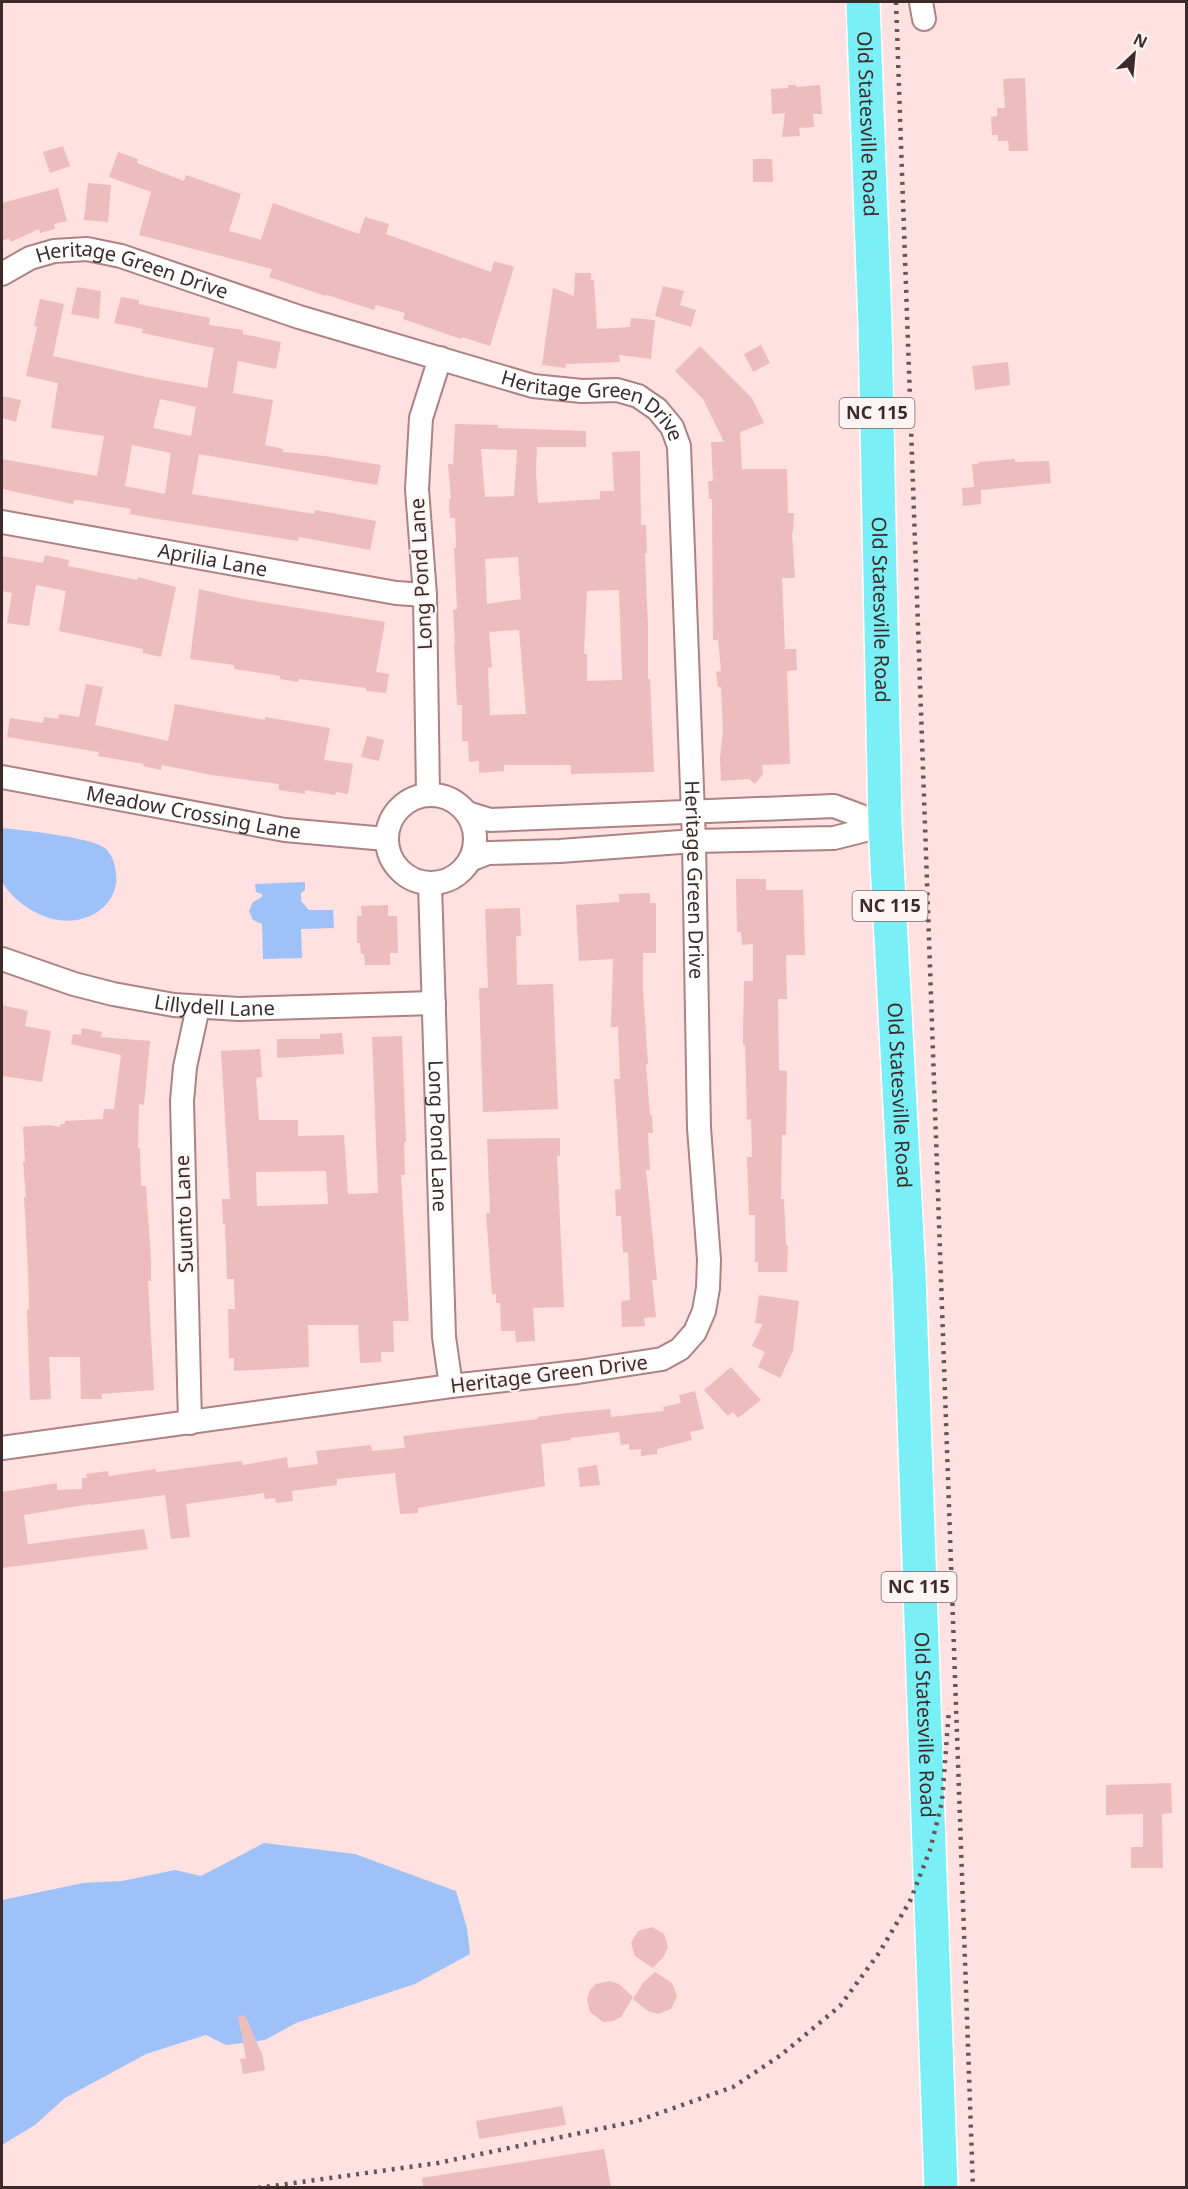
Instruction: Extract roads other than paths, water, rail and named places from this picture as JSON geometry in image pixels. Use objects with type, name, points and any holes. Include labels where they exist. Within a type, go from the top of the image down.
[{"type":"main road","name":"Old Statesville Road","points":[[863,2],[875,324],[885,825],[908,1263],[941,2187]]},
{"type":"street","name":"Heritage Green Drive","points":[[2,274],[30,258],[46,254],[87,249],[121,256],[299,317],[533,386],[574,391],[617,390],[638,396],[657,409],[672,427],[679,446],[694,841],[699,1128],[709,1260],[704,1311],[695,1332],[680,1349],[662,1359],[2,1448]]},
{"type":"street","name":"Long Pond Lane","points":[[428,794],[424,595],[417,489],[420,418],[440,358]]},
{"type":"street","name":"Aprilia Lane","points":[[2,522],[396,593],[424,595]]},
{"type":"street","name":"Meadow Crossing Lane","points":[[2,777],[285,830],[386,839]]},
{"type":"street","points":[[428,794],[453,800],[467,813],[474,828],[475,844],[470,860],[460,873],[446,881],[430,884],[413,880],[399,870],[389,856],[386,839],[389,821],[400,805],[417,796],[428,794]]},
{"type":"street","points":[[467,813],[490,820],[834,806],[885,825]]},
{"type":"street","points":[[470,860],[488,853],[560,851],[694,841],[834,838],[885,825]]},
{"type":"street","name":"Long Pond Lane","points":[[430,884],[444,1337],[451,1386]]},
{"type":"street","name":"Lillydell Lane","points":[[2,959],[74,984],[113,994],[198,1007],[239,1010],[434,1003]]},
{"type":"street","name":"Suunto Lane","points":[[190,1423],[182,1101],[185,1067],[198,1007]]},
{"type":"water","points":[[2,828],[71,837],[105,848],[110,853],[115,866],[116,884],[113,895],[100,910],[91,916],[69,921],[50,918],[27,907],[7,890],[3,883]]},
{"type":"water","points":[[305,882],[301,901],[309,910],[333,910],[334,928],[301,929],[302,958],[263,959],[262,924],[253,920],[249,911],[253,902],[262,897],[262,894],[256,892],[255,884]]},
{"type":"water","points":[[264,1843],[355,1854],[456,1891],[467,1928],[470,1954],[415,1984],[296,2023],[265,2040],[226,2045],[206,2035],[146,2054],[65,2098],[35,2125],[2,2145],[2,1900],[83,1883],[122,1881],[175,1870],[201,1876]]},
{"type":"railway","points":[[896,2],[973,2188]]},
{"type":"railway","points":[[258,2188],[438,2163],[637,2121],[733,2087],[781,2055],[840,2006],[879,1953],[910,1901],[930,1850],[942,1802],[949,1709]]}]
